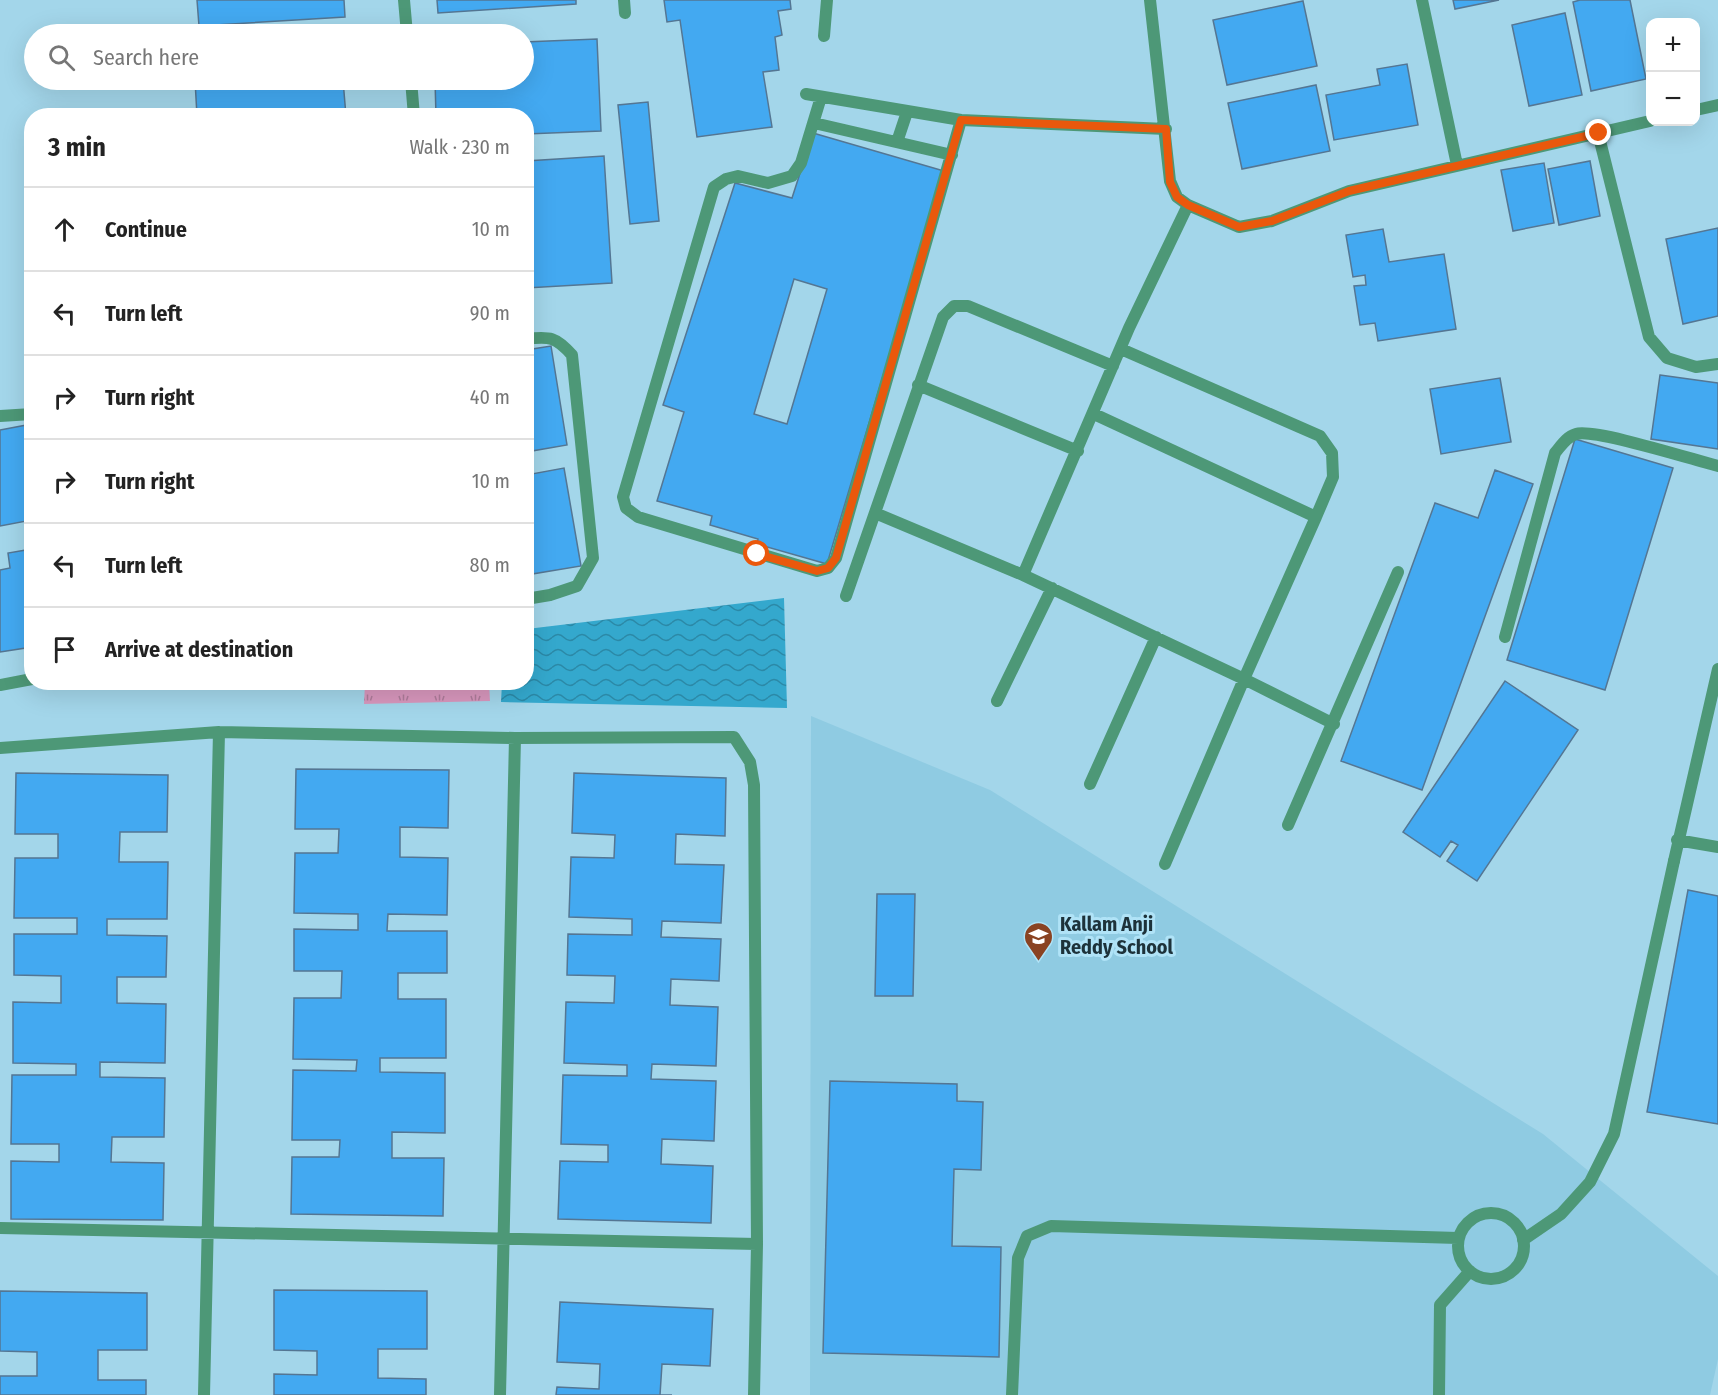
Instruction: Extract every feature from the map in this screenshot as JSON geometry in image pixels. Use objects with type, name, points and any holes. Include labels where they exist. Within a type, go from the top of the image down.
[{"type":"street","points":[[404,0],[406,24]]},
{"type":"street","points":[[824,36],[827,0]]},
{"type":"street","points":[[1150,0],[1166,129],[1170,182],[1177,197],[1188,205],[1239,227],[1272,221],[1349,191],[1646,122]]},
{"type":"street","points":[[1422,0],[1457,165]]},
{"type":"street","points":[[412,90],[413,108]]},
{"type":"street","points":[[806,94],[961,120],[1166,129]]},
{"type":"street","points":[[821,97],[801,163],[792,176],[768,183],[738,176],[726,179],[714,187],[623,497],[626,508],[638,517],[817,571],[828,568],[836,558],[961,120]]},
{"type":"street","points":[[1700,109],[1718,105]]},
{"type":"street","points":[[897,142],[907,112]]},
{"type":"street","points":[[814,123],[952,155]]},
{"type":"street","points":[[1599,133],[1649,337],[1667,358],[1696,367],[1718,364]]},
{"type":"street","points":[[1023,575],[1113,366],[1188,205]]},
{"type":"street","points":[[846,596],[943,317],[954,306],[968,306],[1113,366]]},
{"type":"street","points":[[534,338],[559,340],[572,355],[593,558],[578,586],[534,598]]},
{"type":"street","points":[[1121,349],[1320,436],[1332,453],[1333,477],[1165,864]]},
{"type":"street","points":[[918,385],[1078,451]]},
{"type":"street","points":[[0,416],[24,414]]},
{"type":"street","points":[[1094,414],[1316,517]]},
{"type":"street","points":[[1505,637],[1555,453],[1566,440],[1577,434],[1600,435],[1718,466]]},
{"type":"street","points":[[875,513],[1052,588],[1334,724]]},
{"type":"street","points":[[1288,825],[1334,724],[1398,572]]},
{"type":"street","points":[[997,701],[1052,588]]},
{"type":"street","points":[[1090,784],[1156,637]]},
{"type":"street","points":[[1523,1240],[1561,1214],[1590,1182],[1614,1134],[1677,840],[1718,669]]},
{"type":"street","points":[[0,685],[24,680]]},
{"type":"street","points":[[204,1395],[219,732]]},
{"type":"street","points":[[0,748],[219,732],[515,738],[734,737],[750,762],[754,784],[757,1245],[754,1395]]},
{"type":"street","points":[[500,1395],[515,738]]},
{"type":"street","points":[[1677,840],[1718,847]]},
{"type":"street","points":[[1481,1214],[1503,1215],[1513,1221],[1519,1229],[1524,1251],[1514,1269],[1505,1275],[1485,1278],[1470,1271],[1461,1260],[1458,1238],[1470,1219],[1481,1214]]},
{"type":"street","points":[[1012,1395],[1018,1258],[1027,1236],[1051,1226],[1458,1238]]},
{"type":"street","points":[[0,1228],[757,1245]]},
{"type":"street","points":[[1439,1395],[1440,1305],[1470,1271]]},
{"type":"shaded area","name":"Kallam Anji Reddy School","points":[[811,716],[990,790],[1543,1134],[1718,1276],[1718,1359],[1710,1395],[810,1395]]},
{"type":"green space","points":[[365,690],[489,690],[490,701],[364,704]]},
{"type":"water","points":[[784,598],[787,708],[501,702],[502,690],[534,690],[534,628]]},
{"type":"building","points":[[197,0],[344,0],[345,17],[199,24]]},
{"type":"building","points":[[437,0],[576,0],[576,4],[438,13]]},
{"type":"building","points":[[664,0],[790,0],[791,9],[778,11],[782,35],[775,37],[779,70],[763,72],[772,127],[697,137],[680,20],[667,22]]},
{"type":"building","points":[[1453,0],[1499,0],[1455,9]]},
{"type":"building","points":[[1630,0],[1646,79],[1591,91],[1573,2]]},
{"type":"building","points":[[1303,1],[1317,66],[1227,85],[1213,20]]},
{"type":"building","points":[[1565,13],[1582,95],[1529,106],[1512,25]]},
{"type":"building","points":[[597,39],[601,131],[534,134],[534,108],[436,108],[435,90],[534,90],[534,42]]},
{"type":"building","points":[[1407,64],[1418,125],[1334,140],[1326,95],[1380,85],[1377,69]]},
{"type":"building","points":[[1316,85],[1330,151],[1242,169],[1228,103]]},
{"type":"building","points":[[196,90],[344,90],[345,108],[197,108]]},
{"type":"building","points":[[648,102],[659,221],[630,224],[618,105]]},
{"type":"building","points":[[813,133],[944,171],[827,564],[757,544],[758,539],[710,525],[712,516],[657,501],[684,412],[663,405],[735,183],[792,198]],"holes":[[[794,279],[827,289],[787,424],[754,414]]]},
{"type":"building","points":[[604,156],[612,283],[534,288],[534,160]]},
{"type":"building","points":[[1590,161],[1600,216],[1559,225],[1548,169]]},
{"type":"building","points":[[1544,163],[1554,223],[1513,231],[1501,170]]},
{"type":"building","points":[[1718,228],[1718,316],[1683,324],[1666,239]]},
{"type":"building","points":[[1383,229],[1389,262],[1444,254],[1456,329],[1378,341],[1375,323],[1360,325],[1354,286],[1366,285],[1365,275],[1353,277],[1346,235]]},
{"type":"building","points":[[551,346],[567,445],[534,451],[534,349]]},
{"type":"building","points":[[1660,375],[1718,383],[1718,449],[1651,439]]},
{"type":"building","points":[[1500,378],[1511,442],[1441,454],[1430,389]]},
{"type":"building","points":[[24,426],[24,522],[0,526],[0,430]]},
{"type":"building","points":[[1575,439],[1673,468],[1605,690],[1507,660]]},
{"type":"building","points":[[564,468],[581,566],[534,574],[534,474]]},
{"type":"building","points":[[1495,470],[1533,484],[1422,790],[1341,761],[1435,503],[1478,518]]},
{"type":"building","points":[[24,550],[24,648],[0,652],[0,570],[10,568],[8,553]]},
{"type":"building","points":[[1505,681],[1578,730],[1477,881],[1447,861],[1458,845],[1451,841],[1440,857],[1403,832]]},
{"type":"building","points":[[296,769],[449,770],[448,828],[400,827],[400,857],[448,858],[447,915],[388,914],[387,931],[447,931],[447,973],[398,973],[398,999],[446,999],[446,1058],[380,1058],[380,1072],[445,1073],[445,1133],[392,1132],[392,1158],[444,1158],[443,1216],[291,1214],[292,1157],[339,1157],[340,1140],[292,1140],[293,1070],[356,1071],[357,1060],[293,1059],[294,998],[341,998],[342,971],[294,971],[294,929],[358,930],[358,914],[294,913],[295,853],[338,853],[339,829],[295,829]]},
{"type":"building","points":[[16,773],[168,775],[167,832],[120,832],[119,862],[168,862],[167,919],[107,919],[107,935],[167,936],[166,977],[117,977],[117,1003],[166,1004],[165,1063],[100,1062],[100,1077],[165,1078],[164,1137],[112,1137],[111,1162],[164,1163],[163,1220],[11,1219],[11,1161],[59,1162],[59,1144],[11,1144],[12,1075],[76,1075],[76,1064],[13,1063],[13,1002],[61,1003],[61,976],[14,975],[14,934],[77,934],[77,918],[14,918],[15,858],[58,858],[58,834],[15,834]]},
{"type":"building","points":[[574,773],[726,778],[725,836],[676,834],[675,864],[724,865],[721,923],[662,921],[661,937],[721,939],[719,981],[671,979],[670,1005],[718,1007],[716,1066],[652,1064],[651,1079],[716,1081],[714,1141],[662,1139],[661,1164],[713,1166],[711,1223],[558,1219],[560,1161],[608,1162],[608,1145],[561,1144],[563,1075],[627,1076],[627,1065],[564,1063],[566,1002],[614,1003],[615,976],[567,975],[568,934],[632,935],[632,919],[569,917],[571,857],[614,858],[615,835],[572,833]]},
{"type":"building","points":[[1688,890],[1718,896],[1718,1124],[1647,1112]]},
{"type":"building","points":[[877,894],[915,894],[913,996],[875,996]]},
{"type":"building","points":[[830,1081],[957,1084],[957,1101],[983,1102],[981,1170],[954,1169],[952,1246],[1001,1247],[999,1357],[823,1353]]},
{"type":"building","points":[[274,1290],[427,1291],[427,1349],[378,1349],[378,1378],[426,1379],[426,1395],[274,1395],[274,1374],[317,1375],[317,1351],[274,1350]]},
{"type":"building","points":[[0,1291],[147,1293],[147,1350],[98,1350],[98,1380],[146,1380],[146,1395],[0,1395],[0,1376],[37,1376],[37,1352],[0,1351]]},
{"type":"building","points":[[560,1302],[713,1309],[710,1366],[662,1364],[660,1395],[556,1395],[557,1387],[599,1389],[600,1364],[557,1362]]},
{"type":"place","name":"Kallam Anji Reddy School","points":[[1039,962]]},
{"type":"route","points":[[757,554],[817,571],[828,568],[836,558],[961,120],[1166,129],[1170,182],[1177,197],[1188,205],[1239,227],[1272,221],[1349,191],[1599,133]]}]
